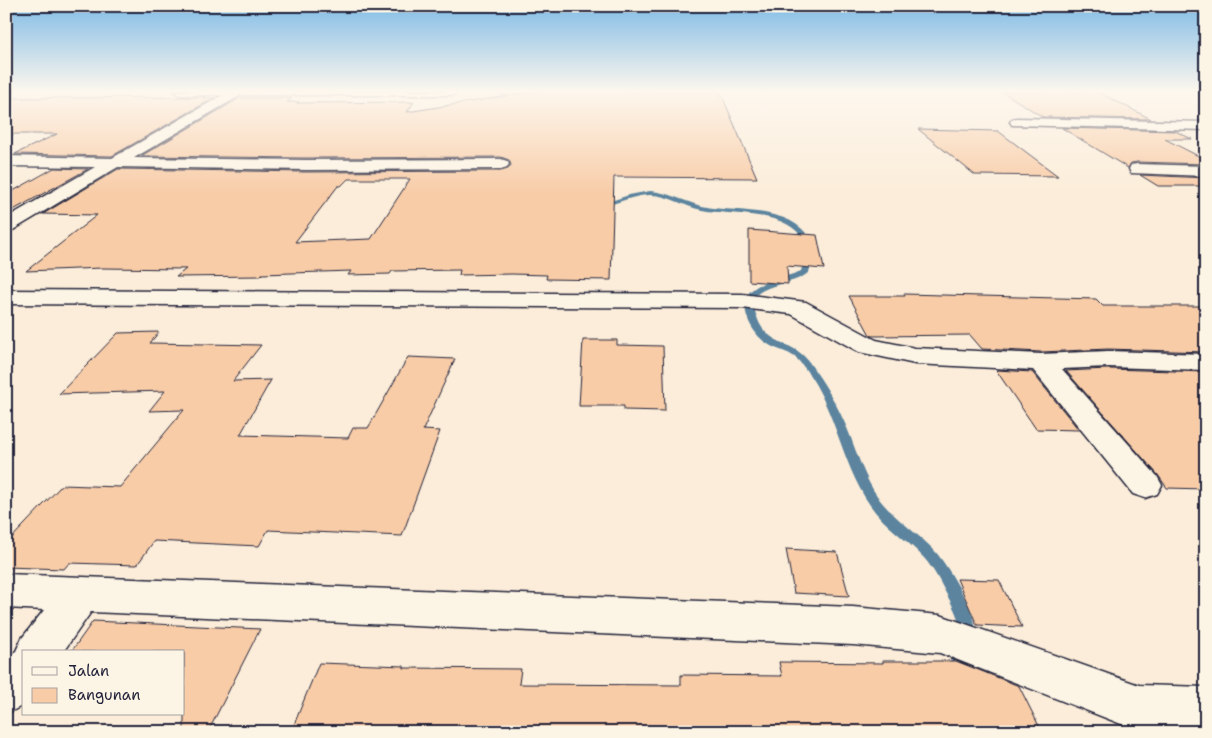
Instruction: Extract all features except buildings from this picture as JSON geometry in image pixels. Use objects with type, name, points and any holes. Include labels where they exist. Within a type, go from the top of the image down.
[{"type":"street","points":[[6,226],[180,125]]},
{"type":"street","points":[[1180,125],[1206,126]]},
{"type":"street","points":[[6,161],[316,165],[501,164]]},
{"type":"street","points":[[1137,169],[1206,171]]},
{"type":"street","points":[[6,297],[742,301],[797,307],[868,346],[915,356],[1041,362],[1108,359],[1206,362]]},
{"type":"street","points":[[1041,362],[1146,484]]},
{"type":"street","points":[[6,591],[853,626],[940,634],[1082,686],[1145,720],[1206,710]]},
{"type":"street","points":[[39,650],[81,594]]},
{"type":"street","points":[[6,692],[22,672]]},
{"type":"waterway","points":[[602,205],[638,194],[657,193],[701,208],[769,216],[782,220],[794,225],[806,239],[811,250],[805,272],[757,289],[750,299],[752,318],[768,340],[800,356],[827,396],[870,495],[882,511],[929,554],[951,588],[965,618],[967,627],[961,658],[950,673]]}]
